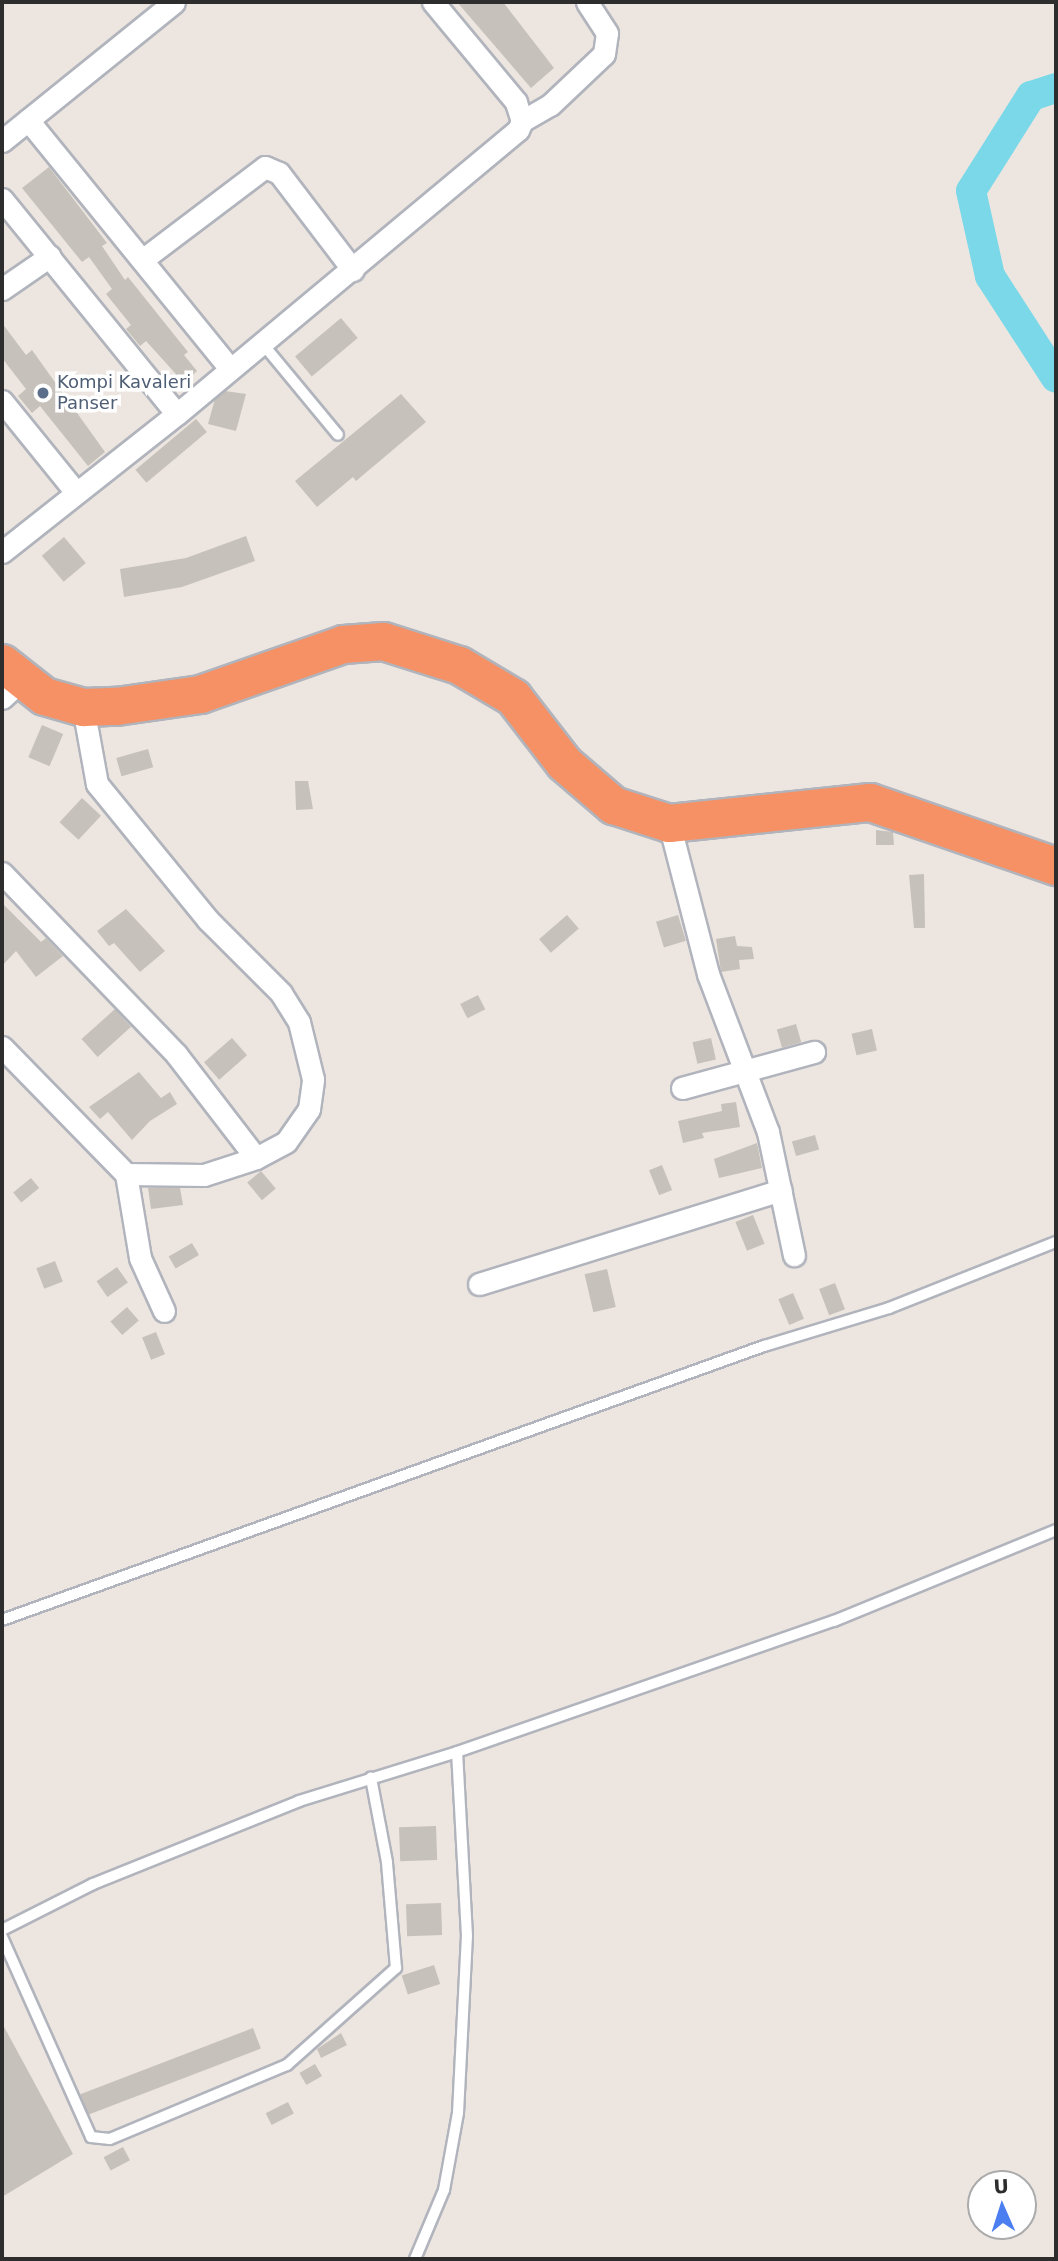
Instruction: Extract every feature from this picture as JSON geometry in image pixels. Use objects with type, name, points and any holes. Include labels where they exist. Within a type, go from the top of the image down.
[{"type":"highway","points":[[8,681],[44,696],[83,707],[200,694],[321,650],[383,641],[459,665],[513,697],[564,763],[613,805],[669,822],[870,802],[1056,866]]},
{"type":"street","points":[[2,141],[174,2]]},
{"type":"street","points":[[433,2],[516,102],[522,121]]},
{"type":"street","points":[[2,552],[75,491],[177,414],[229,367],[465,178],[518,130],[522,121],[558,98],[604,54],[607,33],[587,2]]},
{"type":"street","points":[[28,120],[229,367]]},
{"type":"street","points":[[142,260],[265,167],[279,173],[353,270]]},
{"type":"street","points":[[2,199],[177,414]]},
{"type":"street","points":[[2,289],[50,256]]},
{"type":"street","points":[[2,401],[75,491]]},
{"type":"street","points":[[83,707],[97,784],[208,920],[281,993],[308,1043],[313,1079],[309,1109],[286,1142],[256,1158],[204,1175],[126,1174]]},
{"type":"street","points":[[669,822],[691,922],[743,1074],[768,1132],[794,1255]]},
{"type":"street","points":[[2,873],[176,1054],[256,1158]]},
{"type":"street","points":[[2,1047],[126,1174],[139,1258],[164,1311]]},
{"type":"street","points":[[682,1088],[743,1074],[814,1052]]},
{"type":"street","points":[[479,1284],[781,1190]]},
{"type":"lane","points":[[262,343],[338,435]]},
{"type":"lane","points":[[2,1620],[727,1359],[889,1308],[1056,1242]]},
{"type":"lane","points":[[2,1930],[146,1861],[371,1778],[457,1752],[834,1621],[1056,1530]]},
{"type":"lane","points":[[415,2259],[444,2190],[458,2113],[467,1936],[457,1752]]},
{"type":"lane","points":[[2,1937],[91,2137],[110,2139],[287,2065],[396,1968],[387,1862],[371,1778]]},
{"type":"building","points":[[457,2],[503,2],[554,68],[531,88]]},
{"type":"building","points":[[49,167],[107,243],[102,246],[125,280],[128,277],[188,352],[184,355],[197,371],[184,383],[146,341],[140,346],[126,329],[131,325],[106,294],[112,289],[89,257],[82,262],[22,188]]},
{"type":"building","points":[[341,318],[358,338],[312,376],[295,357]]},
{"type":"building","name":"Kompi Kavaleri Panser","points":[[2,323],[26,355],[32,350],[105,452],[88,466],[40,406],[32,413],[18,396],[26,389],[2,358]]},
{"type":"building","points":[[225,391],[246,394],[236,431],[208,424],[215,399]]},
{"type":"building","points":[[401,394],[426,422],[356,481],[353,477],[317,507],[295,481]]},
{"type":"building","points":[[196,419],[207,432],[146,483],[135,470]]},
{"type":"building","points":[[246,536],[255,561],[182,587],[124,597],[120,569],[186,558]]},
{"type":"building","points":[[64,537],[86,563],[64,582],[42,556]]},
{"type":"building","points":[[42,725],[63,734],[49,766],[28,757]]},
{"type":"building","points":[[148,749],[153,767],[122,776],[116,758]]},
{"type":"building","points":[[295,781],[308,781],[313,809],[296,810]]},
{"type":"building","points":[[82,798],[101,816],[79,840],[59,822]]},
{"type":"building","points":[[876,830],[893,832],[894,845],[876,845]]},
{"type":"building","points":[[924,874],[925,928],[914,928],[909,875]]},
{"type":"building","points":[[2,903],[41,942],[46,938],[63,956],[36,977],[16,951],[2,966]]},
{"type":"building","points":[[126,909],[165,951],[140,972],[114,943],[109,946],[97,931]]},
{"type":"building","points":[[567,915],[579,929],[551,953],[539,939]]},
{"type":"building","points":[[678,915],[686,941],[664,948],[656,922]]},
{"type":"building","points":[[735,936],[737,946],[752,947],[754,959],[739,960],[740,969],[721,972],[716,939]]},
{"type":"building","points":[[478,995],[485,1009],[467,1018],[460,1004]]},
{"type":"building","points":[[115,1009],[131,1027],[98,1057],[82,1039]]},
{"type":"building","points":[[796,1024],[801,1042],[782,1048],[777,1030]]},
{"type":"building","points":[[872,1029],[877,1050],[856,1055],[852,1034]]},
{"type":"building","points":[[232,1038],[247,1055],[219,1080],[204,1062]]},
{"type":"building","points":[[711,1038],[716,1059],[697,1064],[692,1042]]},
{"type":"building","points":[[139,1072],[161,1098],[170,1092],[177,1104],[150,1121],[132,1140],[108,1112],[100,1119],[89,1107]]},
{"type":"building","points":[[736,1102],[740,1127],[702,1133],[704,1138],[683,1143],[678,1121],[722,1111],[721,1104]]},
{"type":"building","points":[[815,1135],[819,1149],[796,1156],[792,1142]]},
{"type":"building","points":[[757,1143],[762,1168],[719,1178],[714,1159]]},
{"type":"building","points":[[662,1165],[672,1190],[659,1195],[649,1170]]},
{"type":"building","points":[[261,1171],[276,1189],[262,1200],[247,1183]]},
{"type":"building","points":[[31,1178],[39,1188],[21,1203],[13,1192]]},
{"type":"building","points":[[148,1188],[180,1188],[183,1205],[151,1209]]},
{"type":"building","points":[[753,1215],[765,1244],[747,1251],[735,1222]]},
{"type":"building","points":[[192,1243],[199,1255],[176,1269],[169,1256]]},
{"type":"building","points":[[55,1261],[63,1282],[44,1289],[36,1268]]},
{"type":"building","points":[[117,1267],[128,1283],[107,1297],[97,1281]]},
{"type":"building","points":[[607,1269],[616,1307],[593,1312],[585,1274]]},
{"type":"building","points":[[835,1283],[845,1309],[829,1315],[819,1289]]},
{"type":"building","points":[[793,1293],[804,1319],[789,1325],[778,1299]]},
{"type":"building","points":[[127,1307],[139,1321],[122,1335],[110,1321]]},
{"type":"building","points":[[156,1332],[165,1354],[151,1360],[142,1338]]},
{"type":"building","points":[[436,1826],[437,1860],[400,1861],[399,1827]]},
{"type":"building","points":[[441,1903],[442,1935],[407,1936],[406,1904]]},
{"type":"building","points":[[434,1965],[440,1984],[408,1995],[402,1976]]},
{"type":"building","points":[[2,2023],[73,2154],[2,2197]]},
{"type":"building","points":[[253,2028],[261,2049],[88,2115],[80,2094]]},
{"type":"building","points":[[341,2033],[347,2045],[321,2058],[317,2049]]},
{"type":"building","points":[[315,2064],[322,2076],[306,2085],[299,2073]]},
{"type":"building","points":[[288,2102],[294,2114],[272,2125],[266,2113]]},
{"type":"building","points":[[123,2147],[130,2160],[111,2171],[104,2157]]},
{"type":"waterway","points":[[1056,88],[1031,96],[971,191],[990,276],[1056,378]]},
{"type":"place","name":"Kompi Kavaleri Panser","points":[[43,393]]}]
